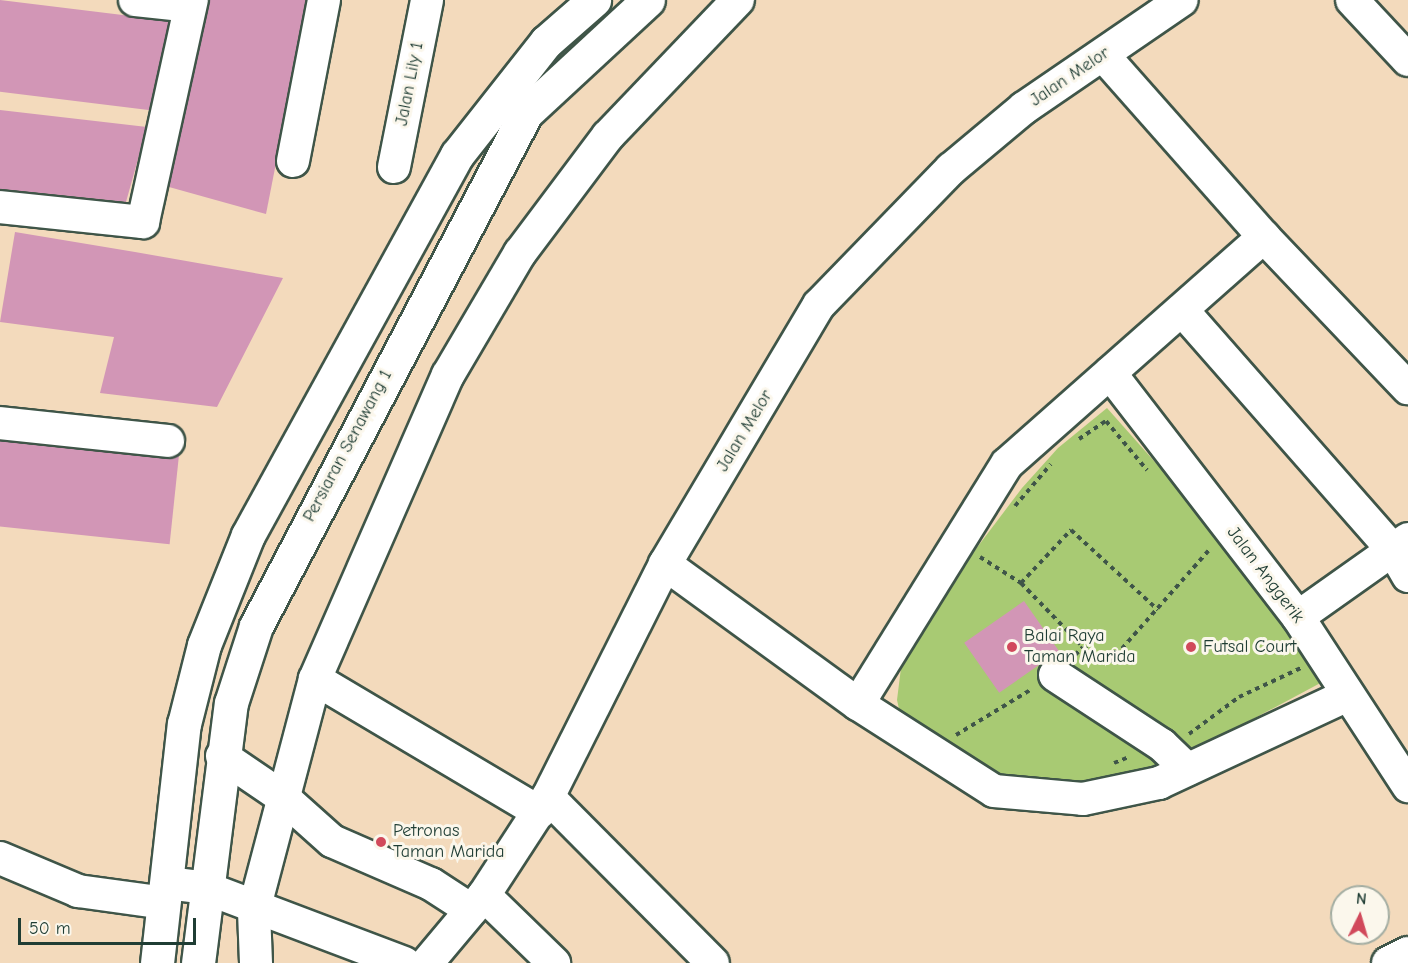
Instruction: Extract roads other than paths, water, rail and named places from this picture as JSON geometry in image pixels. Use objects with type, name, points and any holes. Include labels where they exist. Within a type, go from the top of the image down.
[{"type":"main road","points":[[157,963],[184,724],[204,645],[249,535],[457,155],[564,15],[594,0]]},
{"type":"main road","name":"Persiaran Senawang 1","points":[[198,963],[222,756],[231,703],[256,626],[526,113],[648,0]]},
{"type":"street","points":[[0,207],[143,222],[191,3],[135,0]]},
{"type":"street","points":[[294,161],[324,0]]},
{"type":"street","name":"Jalan Lily 1","points":[[394,167],[427,0]]},
{"type":"street","points":[[256,963],[254,910],[315,679],[448,375],[520,253],[608,136],[738,0]]},
{"type":"street","name":"Jalan Melor","points":[[427,963],[478,903],[544,805],[665,564],[819,306],[951,170],[1024,108],[1182,0]]},
{"type":"street","points":[[1352,0],[1408,60]]},
{"type":"street","points":[[1103,55],[1264,237],[1408,388]]},
{"type":"street","points":[[858,704],[1007,464],[1264,237]]},
{"type":"street","points":[[1182,310],[1403,555],[1298,617]]},
{"type":"street","name":"Jalan Anggerik","points":[[1110,373],[1298,617],[1407,780]]},
{"type":"street","points":[[0,423],[168,441]]},
{"type":"street","points":[[665,564],[858,704],[994,791],[1083,800],[1159,783],[1348,695]]},
{"type":"street","points":[[1055,675],[1162,745],[1187,769]]},
{"type":"street","points":[[315,679],[544,805],[713,963]]},
{"type":"street","points":[[222,756],[285,799],[333,841],[431,885],[478,903],[554,963]]},
{"type":"street","points":[[0,858],[78,891],[165,893],[206,888],[254,910],[404,963]]},
{"type":"street","points":[[1388,963],[1408,953]]},
{"type":"place","name":"Balai Raya Taman Marida","points":[[1012,647]]},
{"type":"place","name":"Futsal Court","points":[[1191,647]]},
{"type":"place","name":"Petronas Taman Marida","points":[[381,842]]}]
